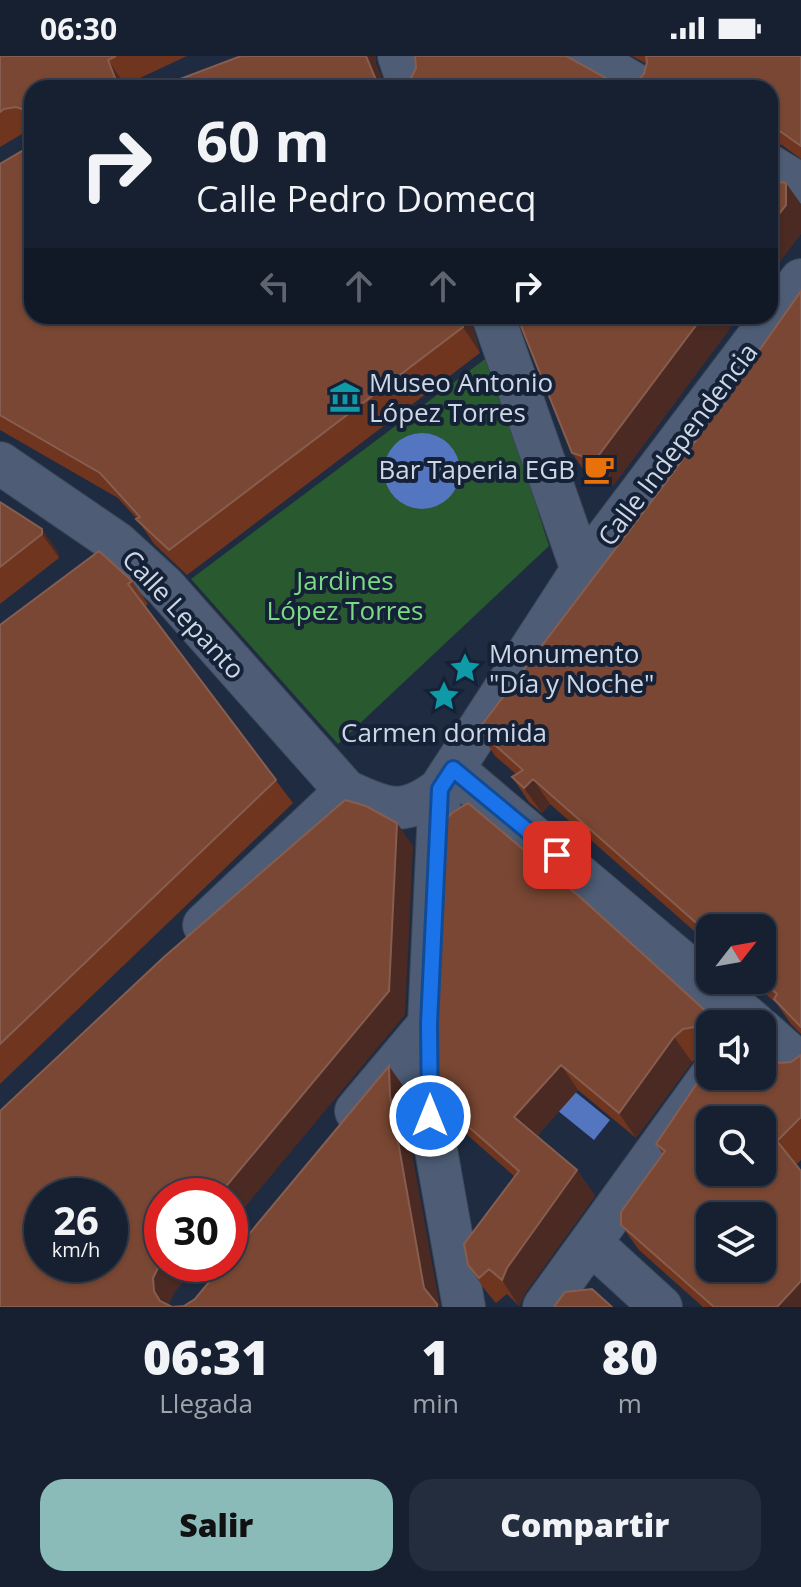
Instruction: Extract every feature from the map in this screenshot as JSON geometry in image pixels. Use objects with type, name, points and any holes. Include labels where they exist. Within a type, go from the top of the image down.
[{"type":"street","points":[[399,56],[407,80]]},
{"type":"street","points":[[587,56],[628,80]]},
{"type":"street","points":[[778,171],[801,185]]},
{"type":"street","name":"Calle Independencia","points":[[778,310],[801,280]]},
{"type":"street","points":[[496,324],[582,570]]},
{"type":"street","name":"Calle Independencia","points":[[446,779],[582,570],[768,324]]},
{"type":"street","name":"Calle Lepanto","points":[[0,463],[117,543],[165,587],[346,791]]},
{"type":"street","points":[[82,570],[117,543]]},
{"type":"street","points":[[172,955],[346,791],[382,807],[416,807],[446,779]]},
{"type":"street","points":[[446,779],[429,1024],[430,1116],[464,1307]]},
{"type":"street","points":[[446,779],[735,1010]]},
{"type":"street","points":[[331,1141],[429,1024]]},
{"type":"street","points":[[776,1044],[801,1065]]},
{"type":"street","points":[[544,1307],[701,1090]]},
{"type":"street","points":[[591,1243],[661,1307]]},
{"type":"green space","name":"Jardines López Torres","points":[[489,356],[549,546],[338,744],[191,579]]},
{"type":"water","points":[[422,433],[436,436],[449,444],[457,457],[460,471],[457,485],[449,498],[436,506],[422,509],[408,506],[395,498],[387,485],[384,471],[387,457],[395,444],[408,436]]},
{"type":"water","points":[[568,1086],[610,1120],[594,1140],[552,1106]]},
{"type":"building","points":[[0,56],[116,56],[108,60],[116,80],[24,80],[24,110],[16,107],[0,112]]},
{"type":"building","points":[[241,56],[366,56],[376,80],[178,80]]},
{"type":"building","points":[[415,56],[566,56],[609,80],[408,80],[416,68]]},
{"type":"building","points":[[646,56],[801,56],[801,146],[778,130],[778,80],[638,80],[644,74]]},
{"type":"building","points":[[24,150],[24,324],[462,324],[463,327],[169,550],[136,519],[140,517],[100,473],[0,415],[0,164]]},
{"type":"building","points":[[778,182],[786,183],[786,205],[778,216]]},
{"type":"building","points":[[801,291],[801,1027],[774,999],[777,994],[776,914],[696,914],[696,923],[533,779],[524,788],[512,777],[523,770],[478,730],[673,473]]},
{"type":"building","points":[[520,324],[697,324],[595,460],[572,453]]},
{"type":"building","points":[[0,502],[42,529],[42,534],[0,567]]},
{"type":"building","points":[[99,551],[132,581],[128,584],[276,780],[0,1044],[0,625]]},
{"type":"building","points":[[345,800],[366,806],[397,823],[389,991],[233,1178],[144,1178],[144,1282],[153,1282],[160,1301],[172,1307],[0,1307],[0,1111],[164,957]]},
{"type":"building","points":[[468,803],[580,897],[705,1010],[696,1010],[696,1027],[683,1029],[674,1037],[619,1113],[561,1065],[514,1117],[577,1170],[507,1268],[502,1280],[489,1269],[479,1278],[468,1265],[464,1244],[519,1171],[438,1100],[435,999],[444,822]]},
{"type":"building","points":[[801,1055],[801,1117],[777,1141],[801,1171],[801,1281],[777,1307],[714,1307],[621,1225],[621,1212],[665,1151],[656,1144],[696,1085],[696,1090],[776,1090],[776,1061],[791,1062]]},
{"type":"building","points":[[389,1066],[390,1096],[424,1288],[437,1307],[172,1307],[184,1306],[195,1299],[209,1282],[248,1282],[248,1235]]},
{"type":"building","points":[[592,1289],[612,1307],[554,1307],[565,1292]]},
{"type":"place","name":"Museo Antonio López Torres","points":[[345,397]]},
{"type":"place","name":"Bar Taperia EGB","points":[[599,469]]},
{"type":"place","name":"Monumento \"Día y Noche\"","points":[[465,668]]},
{"type":"place","name":"Carmen dormida","points":[[444,696]]},
{"type":"route","points":[[430,1116],[429,1024],[440,789],[453,769],[557,855]]}]
